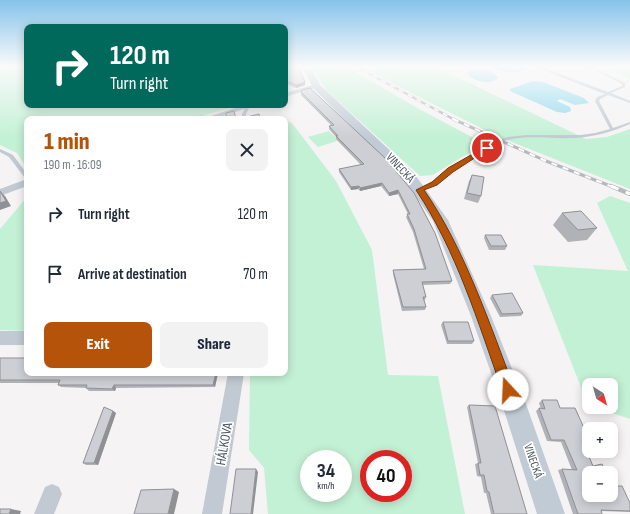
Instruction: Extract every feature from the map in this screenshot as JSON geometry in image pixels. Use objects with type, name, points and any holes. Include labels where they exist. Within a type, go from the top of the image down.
[{"type":"street","points":[[288,94],[302,90]]},
{"type":"street","name":"VINECKÁ","points":[[320,90],[396,162],[420,190],[446,232],[481,316],[514,404],[551,514]]},
{"type":"street","points":[[216,116],[243,108]]},
{"type":"street","points":[[0,193],[24,183]]},
{"type":"street","points":[[0,338],[24,338]]},
{"type":"street","name":"HÁLKOVA","points":[[212,514],[235,376]]},
{"type":"street","points":[[44,514],[52,494]]},
{"type":"lane","points":[[599,90],[630,102]]},
{"type":"lane","points":[[612,130],[597,101],[598,98],[617,90]]},
{"type":"lane","points":[[420,190],[434,184],[450,170],[499,141],[508,138],[523,136],[591,136],[630,123]]},
{"type":"lane","points":[[0,150],[11,156],[24,173]]},
{"type":"green space","points":[[0,90],[24,90],[24,108],[230,108],[204,115],[205,116],[24,116],[24,164],[17,153],[0,145]]},
{"type":"green space","points":[[326,90],[386,90],[487,145],[462,157],[433,175],[420,176]]},
{"type":"green space","points":[[406,90],[484,90],[586,139],[607,137],[630,129],[630,189],[499,137]]},
{"type":"green space","points":[[288,121],[292,123],[336,181],[372,250],[388,375],[438,376],[465,514],[268,514],[264,468],[249,450],[250,376],[288,376]]},
{"type":"green space","points":[[329,131],[337,139],[337,141],[318,147],[308,137]]},
{"type":"green space","points":[[610,196],[630,203],[630,419],[615,414],[618,414],[618,378],[582,378],[582,390],[533,265],[628,271],[597,203]]},
{"type":"green space","points":[[24,201],[24,331],[0,330],[0,229]]},
{"type":"water","points":[[563,90],[584,98],[589,103],[575,105],[560,99],[557,101],[570,107],[571,111],[565,113],[557,112],[510,91]]},
{"type":"building","points":[[302,90],[312,90],[385,158],[414,193],[435,233],[452,281],[422,282],[426,297],[423,297],[426,307],[403,307],[393,270],[426,269],[414,229],[407,214],[410,214],[398,190],[389,193],[382,183],[360,188],[359,186],[351,187],[339,169],[364,164],[336,136],[338,136],[329,126],[334,125],[301,92]]},
{"type":"building","points":[[234,111],[235,116],[226,116],[226,113]]},
{"type":"building","points":[[472,175],[484,177],[481,196],[467,193]]},
{"type":"building","points":[[0,191],[6,201],[0,203]]},
{"type":"building","points":[[581,211],[597,228],[578,230],[562,213]]},
{"type":"building","points":[[485,235],[501,235],[507,246],[491,246]]},
{"type":"building","points":[[512,293],[523,313],[502,314],[492,295]]},
{"type":"building","points":[[443,322],[468,322],[474,341],[448,341]]},
{"type":"building","points":[[0,358],[24,358],[24,376],[215,376],[213,385],[114,385],[112,389],[86,388],[87,385],[58,385],[60,380],[0,380]]},
{"type":"building","points":[[542,400],[557,400],[560,408],[575,408],[582,424],[582,458],[589,458],[593,466],[582,466],[582,502],[618,502],[618,486],[622,486],[630,503],[630,511],[601,510],[602,514],[578,514],[562,469],[577,470],[564,440],[551,440],[539,408],[545,409]]},
{"type":"building","points":[[469,405],[495,406],[527,514],[494,514],[484,475],[480,475],[478,463],[481,463]]},
{"type":"building","points":[[104,407],[113,411],[94,463],[83,463]]},
{"type":"building","points":[[236,469],[256,469],[251,514],[230,514]]},
{"type":"building","points":[[174,489],[168,514],[134,514],[141,490]]},
{"type":"building","points":[[0,509],[11,509],[9,514],[0,514]]},
{"type":"railway","points":[[399,90],[454,119]]},
{"type":"railway","points":[[454,119],[546,161],[613,187]]},
{"type":"railway","points":[[611,186],[630,194]]},
{"type":"route","points":[[487,148],[450,170],[434,184],[420,190],[446,232],[481,316],[508,390]]}]
